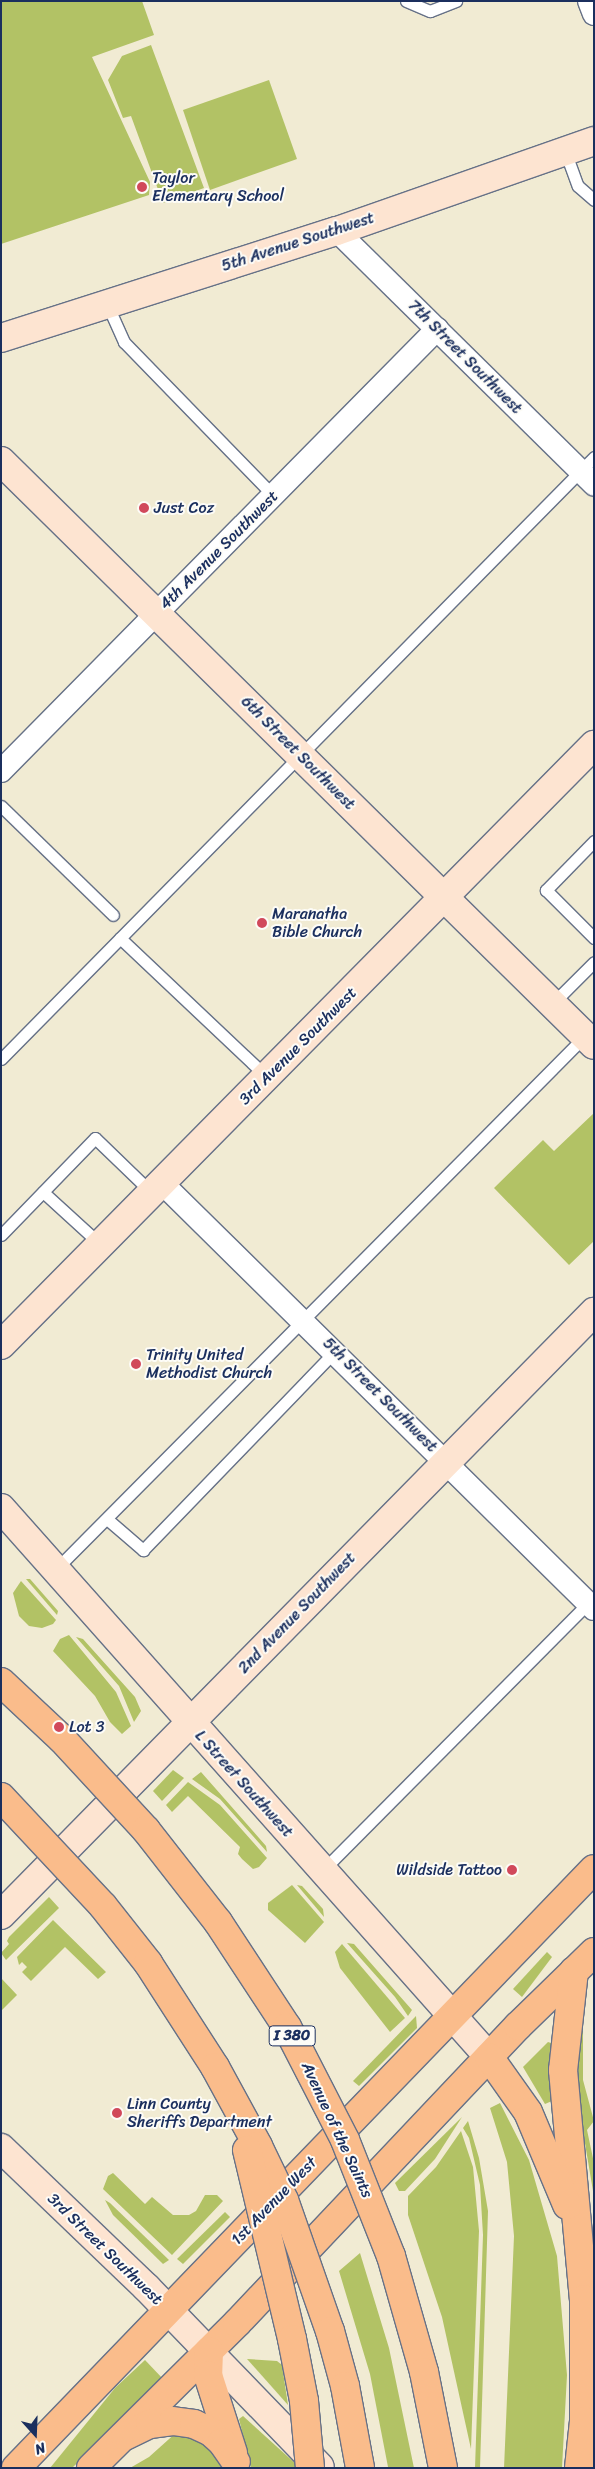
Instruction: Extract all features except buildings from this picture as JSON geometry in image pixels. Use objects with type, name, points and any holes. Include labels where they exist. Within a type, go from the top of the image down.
[{"type":"main road","name":"5th Avenue Southwest","points":[[1,338],[337,231],[594,141]]},
{"type":"main road","name":"6th Street Southwest","points":[[5,473],[156,614],[552,1004],[591,1036]]},
{"type":"main road","name":"3rd Avenue Southwest","points":[[1,1345],[102,1246],[594,745]]},
{"type":"main road","name":"2nd Avenue Southwest","points":[[1,1915],[594,1312]]},
{"type":"main road","name":"L Street Southwest","points":[[1,1508],[56,1568],[322,1872],[489,2057]]},
{"type":"main road","name":"Avenue of the Saints","points":[[1,1682],[69,1746],[146,1830],[218,1922],[287,2027],[345,2140],[391,2256],[424,2372],[443,2468]]},
{"type":"main road","points":[[1,1797],[103,1906],[148,1963],[181,2012],[238,2110],[284,2200],[307,2262],[345,2386],[360,2468]]},
{"type":"main road","name":"1st Avenue West","points":[[16,2468],[594,1869]]},
{"type":"main road","points":[[91,2468],[209,2351],[489,2057],[594,1952]]},
{"type":"main road","points":[[574,1970],[563,2070],[579,2237],[585,2359],[579,2468]]},
{"type":"main road","points":[[489,2057],[528,2112],[579,2237]]},
{"type":"main road","points":[[238,2110],[292,2339],[304,2401],[310,2468]]},
{"type":"main road","name":"3rd Street Southwest","points":[[1,2148],[168,2310],[321,2468]]},
{"type":"main road","points":[[209,2351],[208,2375],[236,2465]]},
{"type":"main road","points":[[125,2436],[150,2424],[173,2421],[194,2424],[211,2432],[222,2442],[236,2465]]},
{"type":"street","points":[[589,1],[594,14]]},
{"type":"street","name":"7th Street Southwest","points":[[337,231],[437,329],[589,470]]},
{"type":"street","name":"4th Avenue Southwest","points":[[1,770],[437,329]]},
{"type":"street","name":"5th Street Southwest","points":[[158,1189],[305,1321],[591,1606]]},
{"type":"lane","points":[[406,1],[430,11],[456,1]]},
{"type":"lane","points":[[565,151],[578,186],[594,200]]},
{"type":"lane","points":[[107,304],[124,342],[273,495]]},
{"type":"lane","points":[[1,1059],[300,755],[589,470]]},
{"type":"lane","points":[[1,806],[113,916]]},
{"type":"lane","points":[[594,841],[546,890],[594,938]]},
{"type":"lane","points":[[120,938],[267,1077]]},
{"type":"lane","points":[[552,1004],[594,962]]},
{"type":"lane","points":[[56,1568],[591,1036]]},
{"type":"lane","points":[[1,1236],[95,1138],[158,1189]]},
{"type":"lane","points":[[43,1192],[102,1246]]},
{"type":"lane","points":[[107,1519],[143,1550],[335,1351]]},
{"type":"lane","points":[[322,1872],[591,1606]]},
{"type":"lane","points":[[24,2468],[53,2430]]},
{"type":"green space","points":[[1,1],[142,1],[154,35],[92,57],[150,182],[149,195],[1,244]]},
{"type":"green space","points":[[151,45],[204,188],[163,203],[131,116],[123,118],[108,80],[122,56]]},
{"type":"green space","points":[[269,80],[297,159],[210,190],[183,110]]},
{"type":"green space","points":[[594,1113],[594,1241],[569,1265],[494,1188],[543,1140],[554,1151]]},
{"type":"green space","points":[[26,1579],[30,1579],[58,1611],[57,1615]]},
{"type":"green space","points":[[21,1581],[56,1620],[53,1624],[42,1628],[29,1626],[19,1616],[13,1593]]},
{"type":"green space","points":[[69,1635],[116,1692],[131,1726],[122,1734],[110,1722],[95,1696],[53,1651],[60,1639]]},
{"type":"green space","points":[[76,1637],[83,1639],[135,1697],[141,1711],[134,1722],[119,1686]]},
{"type":"green space","points":[[173,1770],[184,1778],[162,1801],[153,1791]]},
{"type":"green space","points":[[201,1772],[266,1846],[267,1852],[220,1799],[192,1779]]},
{"type":"green space","points":[[188,1782],[220,1805],[267,1858],[259,1867],[253,1869],[242,1859],[238,1854],[240,1847],[188,1796],[172,1812],[166,1805]]},
{"type":"green space","points":[[292,1885],[324,1922],[305,1943],[268,1910],[268,1903]]},
{"type":"green space","points":[[297,1885],[302,1886],[323,1909],[324,1917]]},
{"type":"green space","points":[[49,1897],[59,1908],[6,1960],[1,1953],[9,1944],[7,1941],[9,1937]]},
{"type":"green space","points":[[53,1920],[106,1972],[98,1979],[65,1947],[31,1981],[22,1972],[27,1967],[22,1962],[19,1965],[17,1957]]},
{"type":"green space","points":[[347,1943],[354,1944],[412,2010],[408,2016],[395,1997]]},
{"type":"green space","points":[[342,1944],[405,2018],[390,2032],[340,1968],[335,1952]]},
{"type":"green space","points":[[547,1952],[552,1957],[522,1997],[513,1989]]},
{"type":"green space","points":[[1,1978],[17,1995],[1,2011]]},
{"type":"green space","points":[[416,2016],[417,2028],[359,2086],[353,2081]]},
{"type":"green space","points":[[578,2029],[583,2031],[583,2080],[594,2121],[587,2130],[594,2163],[594,2197],[573,2072]]},
{"type":"green space","points":[[548,2042],[554,2044],[552,2101],[545,2104],[523,2067]]},
{"type":"green space","points":[[500,2103],[529,2160],[557,2256],[567,2375],[562,2468],[504,2468],[514,2236],[507,2162],[490,2108]]},
{"type":"green space","points":[[462,2117],[435,2159],[405,2191],[399,2191],[395,2183]]},
{"type":"green space","points":[[468,2121],[479,2158],[488,2211],[480,2468],[475,2468],[483,2235],[480,2185],[469,2138],[463,2128]]},
{"type":"green space","points":[[461,2131],[473,2167],[479,2231],[471,2449],[442,2317],[408,2215],[408,2196],[436,2167]]},
{"type":"green space","points":[[113,2173],[145,2204],[152,2197],[173,2215],[189,2215],[196,2211],[205,2195],[217,2195],[223,2201],[172,2255],[103,2189],[108,2176]]},
{"type":"green space","points":[[105,2200],[169,2260],[163,2264],[113,2215]]},
{"type":"green space","points":[[225,2212],[230,2217],[183,2264],[177,2259]]},
{"type":"green space","points":[[360,2253],[389,2348],[414,2468],[388,2467],[370,2374],[339,2271]]},
{"type":"green space","points":[[247,2359],[277,2361],[282,2365],[288,2405]]},
{"type":"green space","points":[[145,2360],[164,2380],[72,2468],[50,2468],[115,2388]]},
{"type":"green space","points":[[243,2416],[297,2465],[297,2468],[251,2468],[239,2419]]},
{"type":"green space","points":[[178,2431],[206,2442],[223,2468],[130,2468],[149,2457]]},
{"type":"place","name":"Taylor Elementary School","points":[[142,187]]},
{"type":"place","name":"Just Coz","points":[[144,508]]},
{"type":"place","name":"Maranatha Bible Church","points":[[262,923]]},
{"type":"place","name":"Trinity United Methodist Church","points":[[136,1364]]},
{"type":"place","name":"Lot 3","points":[[59,1727]]},
{"type":"place","name":"Wildside Tattoo","points":[[512,1870]]},
{"type":"place","name":"Linn County Sheriffs Department","points":[[117,2113]]}]
